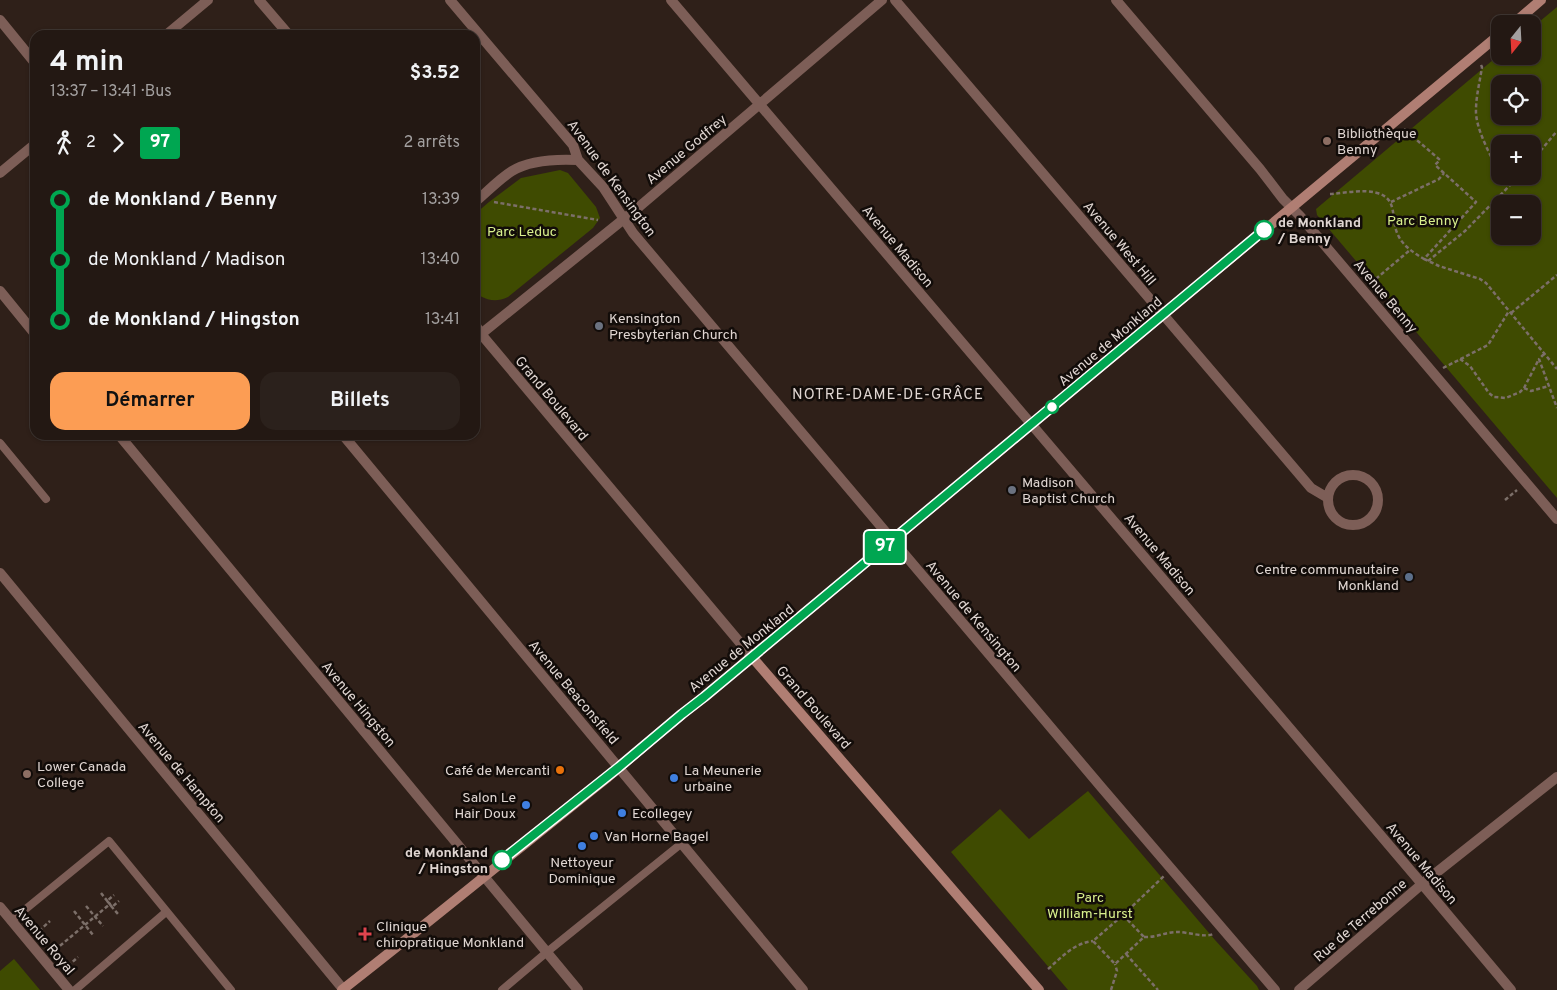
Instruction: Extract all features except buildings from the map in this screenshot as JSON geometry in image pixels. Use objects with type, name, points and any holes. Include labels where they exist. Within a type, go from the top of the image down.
[{"type":"street","points":[[172,30],[208,0]]},
{"type":"street","points":[[260,0],[285,30]]},
{"type":"street","name":"Avenue de Kensington","points":[[450,0],[475,30]]},
{"type":"street","name":"Avenue Madison","points":[[672,0],[1510,990]]},
{"type":"street","name":"Avenue Godfrey","points":[[482,334],[623,219],[882,0]]},
{"type":"street","name":"Avenue West Hill","points":[[895,0],[1311,488],[1328,498]]},
{"type":"street","name":"Avenue Benny","points":[[1116,0],[1557,520]]},
{"type":"street","points":[[1524,15],[1542,0]]},
{"type":"street","points":[[0,20],[30,57]]},
{"type":"street","name":"Avenue de Kensington","points":[[480,36],[572,145],[578,160],[604,187],[633,233],[1275,990]]},
{"type":"street","name":"Avenue de Monkland","points":[[343,990],[484,878],[503,860],[893,541],[1491,41]]},
{"type":"street","points":[[0,174],[30,148]]},
{"type":"street","points":[[480,198],[512,171],[531,164],[547,161],[578,160]]},
{"type":"street","points":[[0,291],[30,328]]},
{"type":"street","name":"Grand Boulevard","points":[[480,331],[752,657],[1039,990]]},
{"type":"street","name":"Avenue Hingston","points":[[123,440],[578,990]]},
{"type":"street","name":"Avenue Beaconsfield","points":[[347,440],[803,990]]},
{"type":"street","points":[[1349,475],[1358,476],[1366,478],[1372,484],[1378,499],[1377,508],[1374,515],[1368,521],[1352,526],[1337,520],[1328,506],[1328,498],[1330,490],[1341,478],[1349,475]]},
{"type":"street","name":"Avenue de Hampton","points":[[0,573],[343,990]]},
{"type":"street","name":"Rue de Terrebonne","points":[[1300,990],[1422,884],[1557,777]]},
{"type":"street","name":"Avenue Royal","points":[[0,907],[69,990]]},
{"type":"lane","points":[[0,443],[46,499]]},
{"type":"lane","points":[[11,921],[109,841],[230,990]]},
{"type":"lane","points":[[502,990],[682,843]]},
{"type":"lane","points":[[75,990],[166,912]]},
{"type":"path","points":[[1482,67],[1476,118],[1491,156]]},
{"type":"path","points":[[1406,131],[1440,160],[1434,165],[1476,202],[1424,259]]},
{"type":"path","points":[[1541,150],[1557,131]]},
{"type":"path","points":[[1391,202],[1439,178],[1444,173]]},
{"type":"path","points":[[1428,262],[1465,231],[1509,187]]},
{"type":"path","points":[[1330,194],[1370,192],[1384,195],[1393,206],[1394,226],[1397,233],[1410,250],[1428,262],[1480,279],[1492,290],[1557,369]]},
{"type":"path","points":[[490,202],[598,220]]},
{"type":"path","points":[[1371,283],[1410,250]]},
{"type":"path","points":[[1442,368],[1488,346],[1510,312],[1557,275]]},
{"type":"path","points":[[1460,359],[1470,366],[1489,393],[1494,397],[1506,398],[1520,392],[1524,388],[1539,359],[1544,354]]},
{"type":"path","points":[[1539,359],[1557,408]]},
{"type":"path","points":[[1524,388],[1531,392],[1549,386]]},
{"type":"path","points":[[1505,500],[1516,490]]},
{"type":"path","points":[[1048,969],[1075,946],[1093,941],[1162,878]]},
{"type":"path","points":[[101,893],[118,914]]},
{"type":"path","points":[[107,901],[114,895]]},
{"type":"path","points":[[55,950],[85,925],[119,902]]},
{"type":"path","points":[[86,906],[103,926]]},
{"type":"path","points":[[74,912],[92,935]]},
{"type":"path","points":[[1123,915],[1144,937],[1150,938],[1177,932],[1212,936]]},
{"type":"path","points":[[39,931],[50,921]]},
{"type":"path","points":[[1115,964],[1144,937]]},
{"type":"path","points":[[1093,941],[1115,964],[1117,971],[1111,990]]},
{"type":"path","points":[[1126,954],[1158,990]]},
{"type":"path","points":[[68,966],[78,957]]},
{"type":"green space","name":"Parc Benny","points":[[1557,7],[1557,498],[1317,215],[1316,209],[1491,62],[1491,65],[1541,65],[1541,20]]},
{"type":"green space","name":"Parc Leduc","points":[[560,170],[568,173],[596,207],[600,218],[593,228],[508,297],[500,300],[487,299],[480,296],[480,210],[521,178]]},
{"type":"green space","name":"Parc William-Hurst","points":[[1088,791],[1259,990],[1068,990],[951,852],[1000,809],[1029,839]]},
{"type":"green space","points":[[14,959],[40,990],[0,990],[0,971]]},
{"type":"bus line","name":"97","points":[[502,860],[619,767],[893,541],[1264,230]]},
{"type":"place","name":"Bibliothèque Benny","points":[[1327,141]]},
{"type":"place","name":"de Monkland / Benny","points":[[1264,230]]},
{"type":"place","name":"Kensington Presbyterian Church","points":[[599,326]]},
{"type":"place","name":"Madison Baptist Church","points":[[1012,490]]},
{"type":"place","name":"Centre communautaire Monkland","points":[[1409,577]]},
{"type":"place","name":"Café de Mercanti","points":[[560,770]]},
{"type":"place","name":"Lower Canada College","points":[[27,774]]},
{"type":"place","name":"La Meunerie urbaine","points":[[674,778]]},
{"type":"place","name":"Salon Le Hair Doux","points":[[526,805]]},
{"type":"place","name":"Ecollegey","points":[[622,813]]},
{"type":"place","name":"Van Horne Bagel","points":[[594,836]]},
{"type":"place","name":"Nettoyeur Dominique","points":[[582,846]]},
{"type":"place","name":"de Monkland / Hingston","points":[[502,860]]},
{"type":"place","name":"Clinique chiropratique Monkland","points":[[365,934]]},
{"type":"district","name":"NOTRE-DAME-DE-GRÂCE","points":[[888,394]]}]
